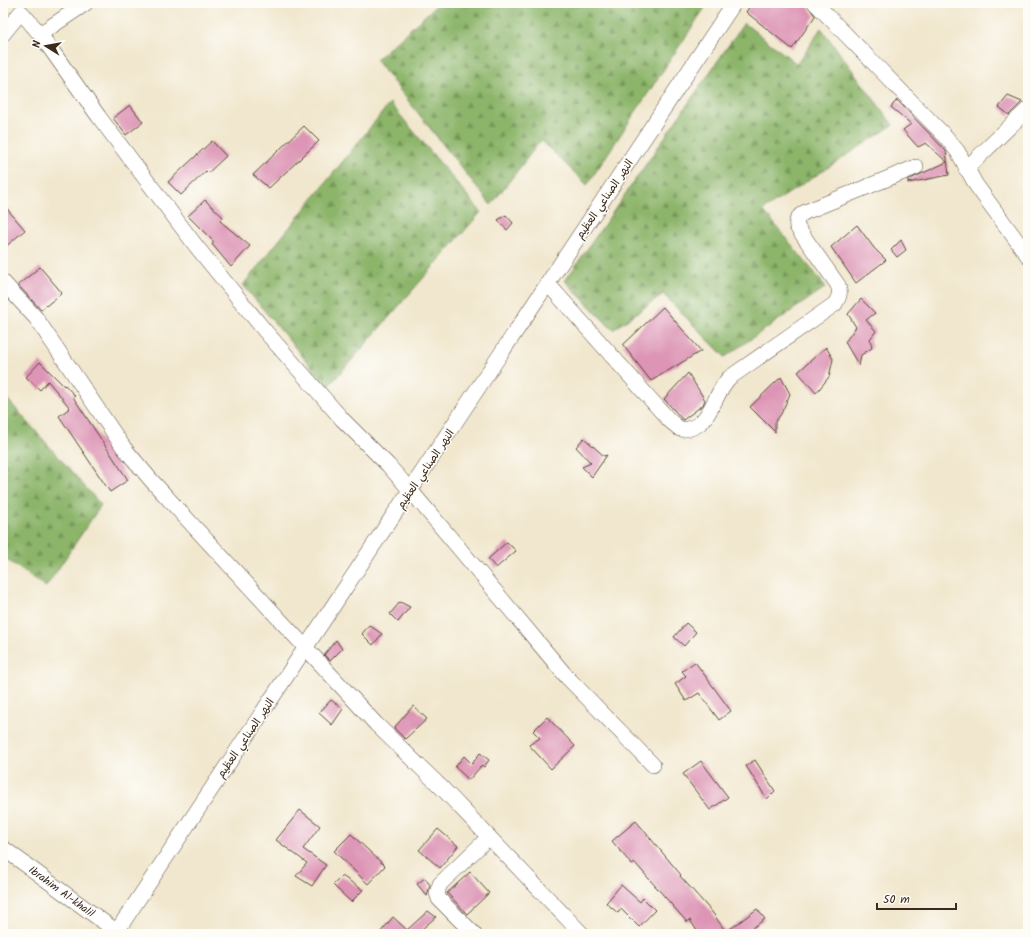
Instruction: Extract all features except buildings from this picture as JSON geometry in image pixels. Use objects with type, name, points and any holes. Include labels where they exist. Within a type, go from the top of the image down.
[{"type":"street","points":[[40,34],[86,3]]},
{"type":"street","name":"النهر الصناعي العظيم","points":[[117,933],[734,3]]},
{"type":"street","points":[[816,3],[946,137],[958,152],[966,169],[1028,256]]},
{"type":"street","points":[[3,34],[21,12],[40,34],[139,171],[245,307],[342,419],[388,465],[411,491],[567,677],[653,765]]},
{"type":"street","points":[[966,169],[1028,109]]},
{"type":"street","points":[[548,284],[669,420],[680,429],[693,428],[708,415],[716,401],[719,389],[729,378],[835,304],[839,298],[840,291],[838,285],[797,227],[796,222],[798,218],[810,210],[916,167]]},
{"type":"street","points":[[3,282],[36,318],[133,459],[376,724],[442,788],[582,934]]},
{"type":"street","points":[[474,934],[439,899],[437,892],[440,884],[489,837]]},
{"type":"street","name":"Ibrahim Al-khalil","points":[[3,848],[117,933]]},
{"type":"green space","points":[[439,3],[708,3],[587,185],[541,140],[491,205],[376,60]]},
{"type":"green space","points":[[744,23],[797,64],[821,28],[893,125],[763,210],[826,287],[725,357],[663,294],[613,330],[565,281]]},
{"type":"green space","points":[[390,103],[481,212],[328,387],[243,285]]},
{"type":"green space","points":[[3,394],[101,505],[46,587],[3,557]]}]
